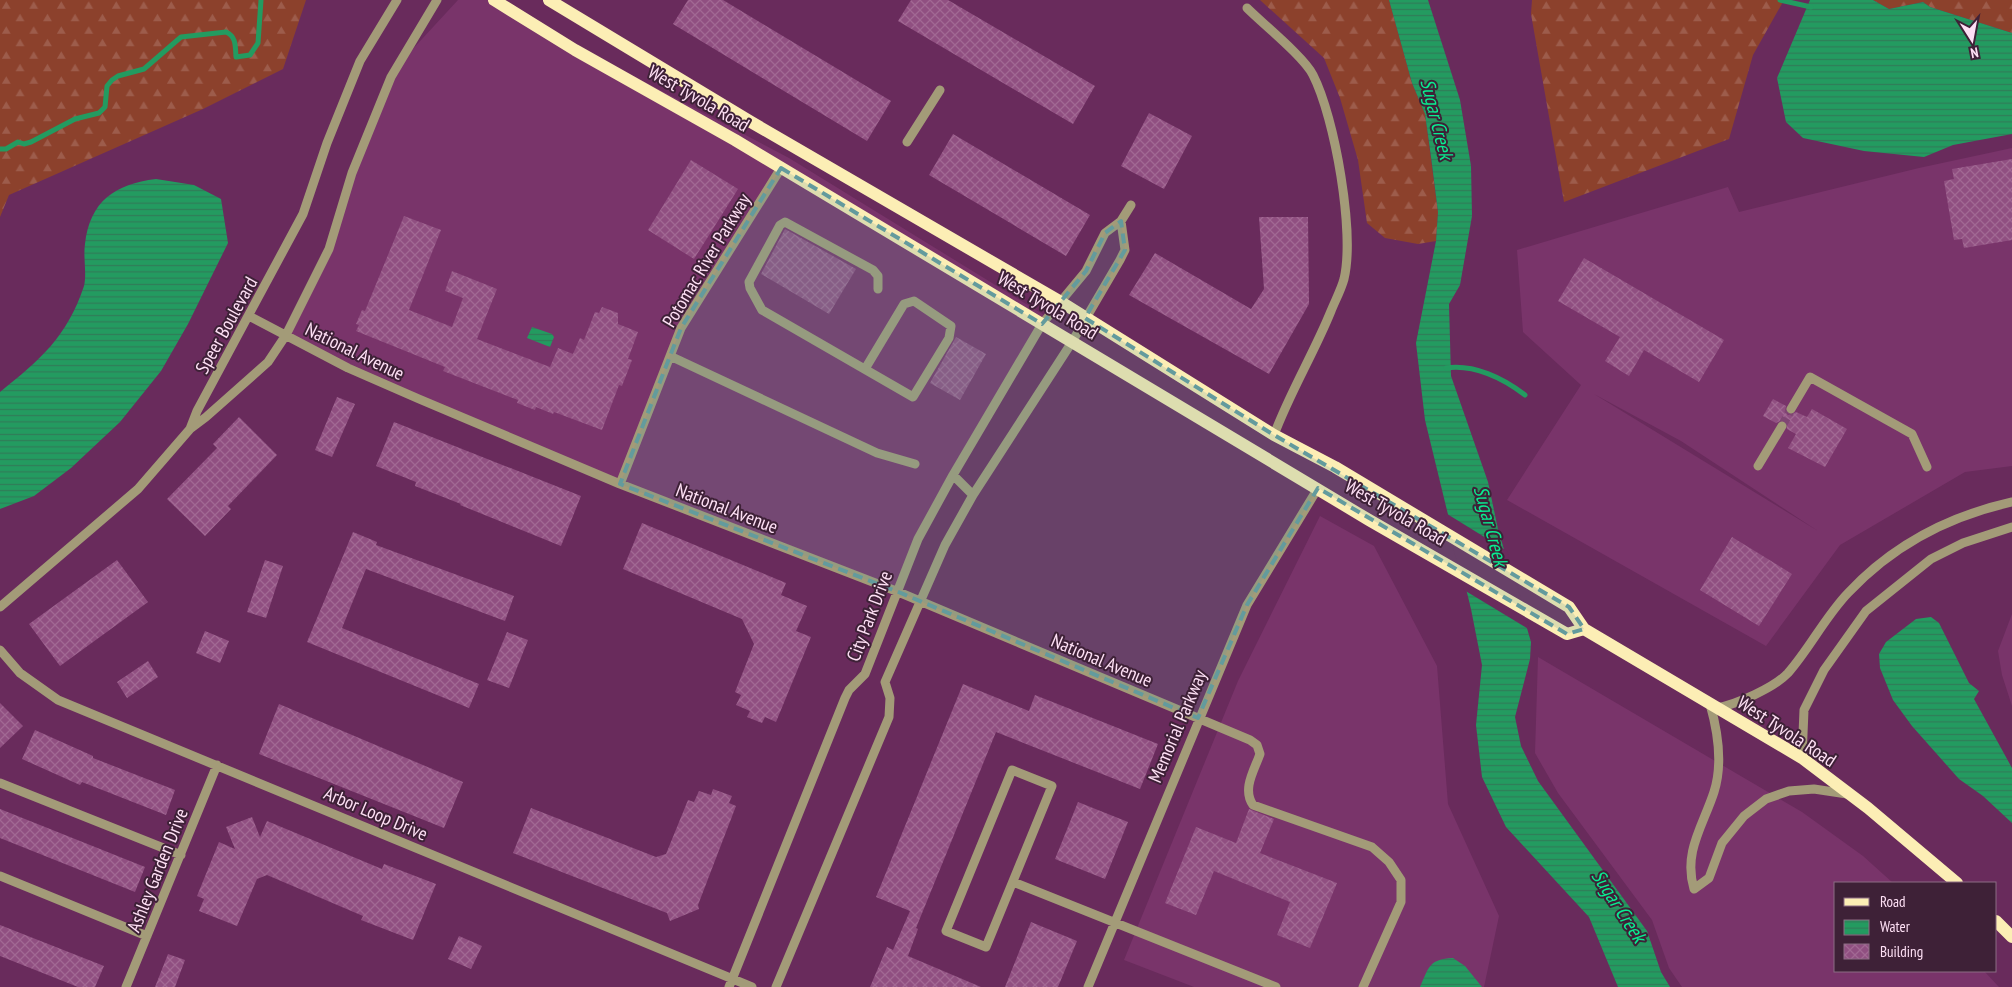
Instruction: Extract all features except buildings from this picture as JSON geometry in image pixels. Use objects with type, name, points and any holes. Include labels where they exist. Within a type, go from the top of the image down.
[{"type":"main road","name":"West Tyvola Road","points":[[494,0],[575,50],[781,168],[1567,634],[1584,630]]},
{"type":"main road","name":"West Tyvola Road","points":[[549,0],[751,122],[1061,302],[1274,435],[1335,467],[1560,601],[1569,607],[1584,630],[1802,758],[1926,855],[1956,882]]},
{"type":"main road","points":[[1997,921],[2012,937]]},
{"type":"street","name":"Speer Boulevard","points":[[0,607],[138,489],[190,429],[197,411],[303,214],[327,143],[360,61],[397,0]]},
{"type":"street","points":[[190,429],[268,362],[286,335],[329,249],[352,173],[394,70],[437,0]]},
{"type":"street","points":[[1247,8],[1292,50],[1313,74],[1328,119],[1339,168],[1348,232],[1344,279],[1315,350],[1282,413],[1274,435]]},
{"type":"street","points":[[907,142],[940,90]]},
{"type":"street","name":"Potomac River Parkway","points":[[620,484],[681,328],[781,168]]},
{"type":"street","name":"City Park Drive","points":[[731,983],[845,698],[849,690],[865,674],[918,539],[953,475],[1042,324],[1086,271],[1105,233],[1121,222],[1131,205]]},
{"type":"street","points":[[865,369],[904,304],[914,301],[948,322],[951,331],[913,397],[762,310],[750,288],[751,276],[780,225],[785,222],[873,270],[878,276],[878,289]]},
{"type":"street","name":"City Park Drive","points":[[776,987],[889,717],[890,698],[885,682],[945,545],[973,494],[1072,342],[1125,250],[1121,222]]},
{"type":"street","name":"National Avenue","points":[[249,316],[348,368],[620,484],[896,591],[1198,718],[1257,745],[1260,754],[1248,788],[1248,797],[1253,805],[1372,847],[1389,862],[1401,880],[1401,902],[1363,987]]},
{"type":"street","points":[[670,356],[878,453],[915,464]]},
{"type":"street","points":[[1791,409],[1810,377],[1912,434],[1927,467]]},
{"type":"street","points":[[1758,466],[1782,426]]},
{"type":"street","points":[[953,475],[973,494]]},
{"type":"street","name":"Memorial Parkway","points":[[1088,987],[1113,922],[1246,605],[1318,488]]},
{"type":"street","points":[[1849,795],[1814,789],[1788,791],[1766,799],[1744,816],[1722,843],[1709,878],[1694,889],[1690,876],[1691,852],[1714,792],[1718,762],[1714,706],[1733,705],[1787,674],[1846,594],[1874,568],[1914,539],[1955,520],[1987,508],[2012,502]]},
{"type":"street","points":[[1802,758],[1804,710],[1824,670],[1866,610],[1932,560],[1963,543],[1996,530],[2012,527]]},
{"type":"street","name":"Arbor Loop Drive","points":[[0,650],[20,673],[58,700],[217,765],[731,983],[752,987]]},
{"type":"street","name":"Ashley Garden Drive","points":[[126,987],[217,765]]},
{"type":"street","points":[[1012,770],[1052,786],[1013,882],[986,947],[946,931],[1012,770]]},
{"type":"street","points":[[0,783],[180,855]]},
{"type":"street","points":[[0,876],[147,936]]},
{"type":"street","points":[[1013,882],[1276,987]]},
{"type":"highlighted area","points":[[781,168],[1042,324],[1086,271],[1105,233],[1121,221],[1125,250],[1085,318],[1274,435],[1569,607],[1584,629],[1567,634],[1318,488],[1247,605],[1198,718],[896,591],[620,484],[681,328]]},
{"type":"shaded area","points":[[458,0],[489,0],[789,158],[1044,315],[894,588],[623,483],[349,366],[288,335],[330,251],[358,161],[398,65]]},
{"type":"shaded area","points":[[2012,148],[2012,466],[1965,472],[1840,545],[1766,646],[1507,500],[1581,385],[1523,332],[1517,250],[1728,187],[1739,212],[1919,168]],"holes":[[[1594,394],[1681,441],[1818,531]]]},
{"type":"shaded area","points":[[1320,516],[1374,546],[1437,666],[1448,804],[1499,916],[1484,987],[1194,987],[1124,960],[1238,681]]},
{"type":"shaded area","points":[[2012,614],[2012,706],[2002,675],[1998,651]]},
{"type":"shaded area","points":[[1538,657],[1802,812],[1863,856],[1892,882],[1834,882],[1834,972],[1985,972],[1999,987],[1682,987],[1669,968],[1652,920],[1558,793],[1535,753]]},
{"type":"green space","points":[[0,0],[306,0],[283,69],[203,109],[9,195],[0,217]]},
{"type":"green space","points":[[1260,0],[1389,0],[1412,83],[1425,114],[1438,212],[1436,241],[1418,244],[1385,238],[1367,223],[1358,160],[1340,98],[1324,58]]},
{"type":"green space","points":[[1532,0],[1784,0],[1753,55],[1729,139],[1564,202],[1531,14]]},
{"type":"green space","points":[[1873,0],[2012,0],[2012,33],[1930,7],[1923,2],[1889,9]]},
{"type":"water","name":"Sugar Creek","points":[[1389,0],[1428,0],[1460,100],[1471,166],[1472,216],[1460,285],[1449,304],[1451,376],[1488,482],[1498,529],[1531,642],[1530,659],[1515,717],[1521,746],[1538,781],[1647,931],[1661,972],[1670,987],[1618,987],[1589,917],[1506,827],[1482,777],[1476,725],[1482,665],[1471,609],[1425,420],[1416,343],[1436,241],[1438,212],[1425,114],[1412,83]]},
{"type":"water","points":[[1810,0],[1873,0],[1889,9],[1923,2],[1930,7],[2012,33],[2012,134],[1953,145],[1924,157],[1864,151],[1803,138],[1786,122],[1777,78]]},
{"type":"water","points":[[156,179],[194,185],[221,199],[228,243],[188,324],[161,371],[120,422],[71,468],[34,496],[0,509],[0,392],[40,358],[69,320],[84,286],[85,244],[92,216],[99,206],[117,190],[141,181]]},
{"type":"water","points":[[532,327],[552,334],[554,337],[550,347],[527,338]]},
{"type":"water","points":[[1931,617],[1939,623],[1969,683],[1979,691],[1974,699],[2012,768],[2012,823],[1983,796],[1959,779],[1912,726],[1893,700],[1880,668],[1879,654],[1886,642],[1916,619]]},
{"type":"water","points":[[1453,958],[1465,966],[1482,987],[1420,987],[1428,969],[1434,962]]},
{"type":"pier","points":[[1444,512],[1507,551],[1530,630],[1464,590]]},
{"type":"waterway","points":[[0,149],[6,149],[18,142],[24,144],[31,142],[75,119],[99,113],[105,107],[107,86],[112,80],[118,76],[144,69],[181,37],[226,32],[234,39],[236,57],[250,55],[258,43],[261,0]]},
{"type":"waterway","points":[[1780,0],[1811,7]]},
{"type":"waterway","points":[[1446,368],[1457,367],[1478,370],[1498,378],[1525,395]]},
{"type":"tunnel","points":[[1782,426],[1791,409]]}]
